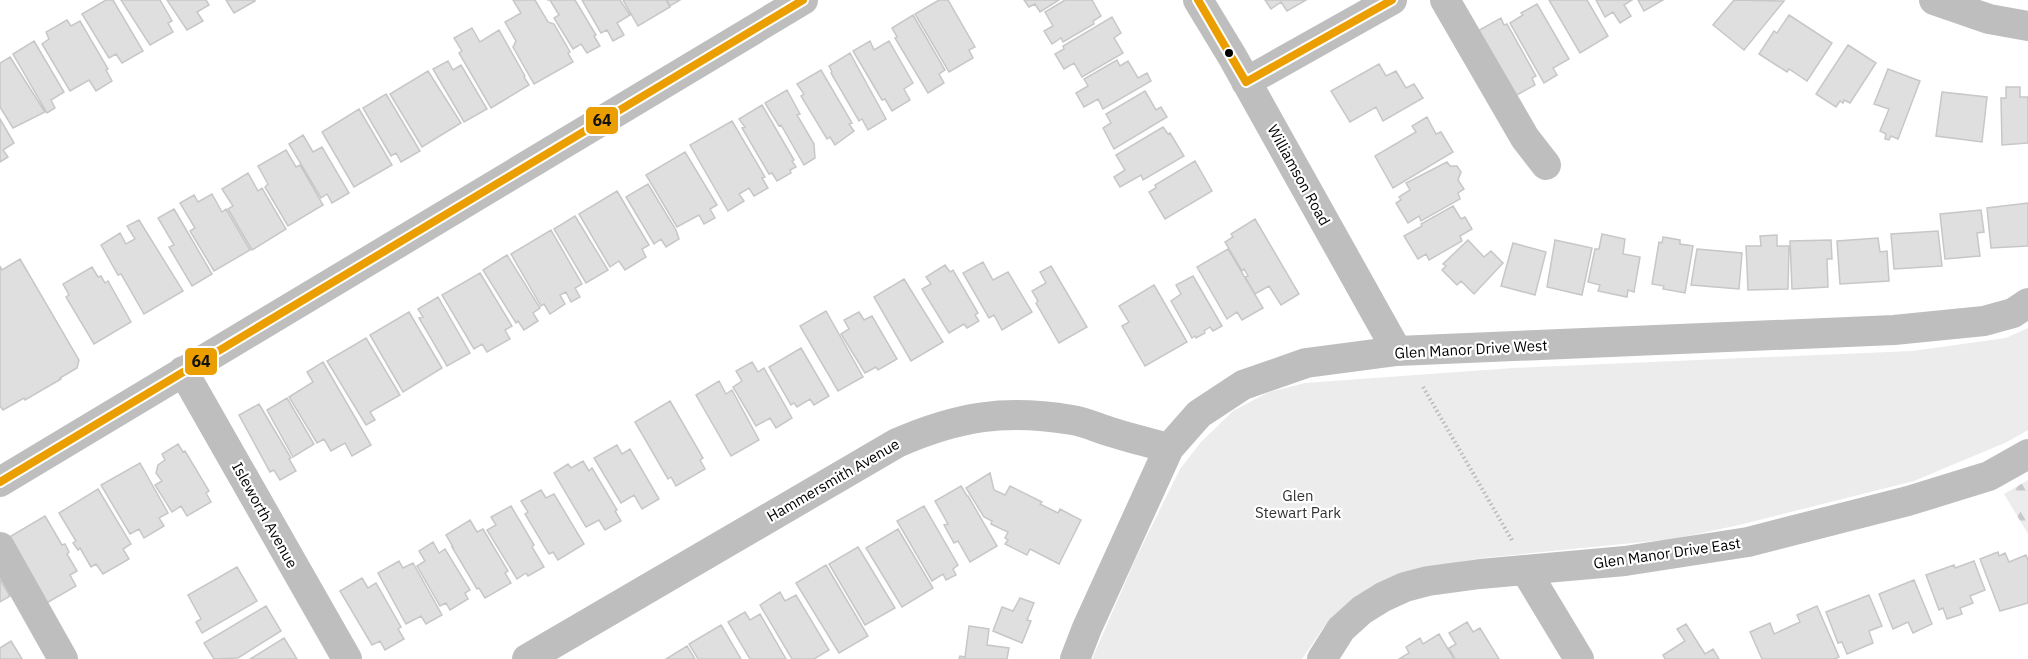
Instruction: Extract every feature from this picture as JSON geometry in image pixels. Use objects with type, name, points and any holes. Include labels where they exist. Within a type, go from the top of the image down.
[{"type":"street","points":[[0,482],[803,0]]},
{"type":"street","name":"Williamson Road","points":[[1198,0],[1397,351]]},
{"type":"street","points":[[1246,82],[1392,0]]},
{"type":"street","points":[[1445,0],[1525,138],[1546,165]]},
{"type":"street","points":[[1934,0],[1989,19],[2028,26]]},
{"type":"street","name":"Glen Manor Drive West","points":[[1075,659],[1169,448],[1199,414],[1243,385],[1306,363],[1397,351],[1894,330],[1984,321],[2013,313],[2028,303]]},
{"type":"street","name":"Isleworth Avenue","points":[[183,371],[347,659]]},
{"type":"street","name":"Hammersmith Avenue","points":[[527,659],[897,443],[928,429],[994,414],[1020,414],[1074,420],[1169,448]]},
{"type":"street","name":"Glen Manor Drive East","points":[[1322,659],[1341,629],[1362,610],[1405,587],[1438,580],[1625,561],[1748,542],[1908,501],[1989,476],[2028,454]]},
{"type":"street","points":[[0,547],[63,659]]},
{"type":"street","points":[[1526,571],[1579,659]]},
{"type":"path","points":[[1423,387],[1511,538]]},
{"type":"green space","name":"Glen Stewart Park","points":[[2028,328],[2028,430],[2007,442],[1914,481],[1674,539],[1482,558],[1409,571],[1350,602],[1324,627],[1302,659],[1092,659],[1135,560],[1180,469],[1201,442],[1233,411],[1269,392],[1305,383],[1513,368],[1912,351],[2006,338]]},
{"type":"green space","points":[[2028,480],[2028,534],[2004,494]]},
{"type":"building","points":[[106,0],[113,0],[143,51],[122,63],[116,54],[109,58],[82,14]]},
{"type":"building","points":[[121,0],[160,0],[172,21],[168,23],[173,32],[150,45]]},
{"type":"building","points":[[167,0],[206,0],[209,5],[197,12],[203,21],[187,30]]},
{"type":"building","points":[[226,0],[255,0],[255,1],[234,13]]},
{"type":"building","points":[[513,0],[535,0],[548,22],[554,24],[573,62],[534,84],[513,47],[516,41],[505,22],[521,13]]},
{"type":"building","points":[[550,0],[575,0],[600,46],[587,53],[581,44],[573,49],[554,18],[559,15]]},
{"type":"building","points":[[582,0],[620,0],[630,15],[617,23],[624,35],[613,41],[607,30],[601,33]]},
{"type":"building","points":[[623,0],[666,0],[670,7],[638,26]]},
{"type":"building","points":[[667,0],[680,0],[670,6]]},
{"type":"building","points":[[939,0],[948,0],[975,47],[969,50],[973,58],[949,72],[915,14]]},
{"type":"building","points":[[1024,0],[1059,0],[1040,12],[1035,4],[1029,7]]},
{"type":"building","points":[[1065,0],[1092,0],[1101,16],[1093,21],[1094,24],[1063,42],[1061,38],[1052,44],[1044,31],[1053,26],[1045,12]]},
{"type":"building","points":[[1265,0],[1306,0],[1287,11],[1281,2],[1271,9]]},
{"type":"building","points":[[1549,0],[1587,0],[1608,36],[1580,53]]},
{"type":"building","points":[[1596,0],[1632,0],[1624,5],[1631,16],[1620,23],[1613,12],[1605,17]]},
{"type":"building","points":[[1638,0],[1663,0],[1644,11]]},
{"type":"building","points":[[1734,0],[1784,1],[1744,50],[1713,25]]},
{"type":"building","points":[[1537,4],[1569,59],[1553,68],[1557,75],[1544,83],[1510,23],[1523,15],[1521,13]]},
{"type":"building","points":[[913,15],[945,70],[939,74],[944,83],[928,93],[895,38],[897,37],[892,28]]},
{"type":"building","points":[[1789,15],[1832,43],[1807,81],[1789,69],[1787,72],[1759,54],[1774,31],[1777,33]]},
{"type":"building","points":[[1112,17],[1121,33],[1114,38],[1123,53],[1082,77],[1074,63],[1064,69],[1055,54],[1064,49],[1063,46]]},
{"type":"building","points":[[1501,18],[1504,25],[1507,24],[1536,76],[1532,78],[1535,85],[1513,97],[1474,33]]},
{"type":"building","points":[[67,20],[71,26],[80,21],[108,69],[106,70],[112,81],[96,91],[89,80],[70,91],[42,44],[49,39],[46,32]]},
{"type":"building","points":[[472,28],[480,42],[499,30],[529,85],[491,108],[459,53],[462,51],[454,38]]},
{"type":"building","points":[[34,41],[64,92],[51,100],[55,108],[47,113],[13,54]]},
{"type":"building","points":[[870,41],[874,50],[889,41],[913,83],[904,89],[910,100],[892,111],[885,99],[882,100],[853,51]]},
{"type":"building","points":[[1848,45],[1876,63],[1850,103],[1840,101],[1836,107],[1816,94]]},
{"type":"building","points":[[850,53],[886,119],[868,130],[862,119],[859,121],[829,66]]},
{"type":"building","points":[[10,57],[45,112],[13,128],[0,107],[0,63]]},
{"type":"building","points":[[1117,60],[1120,66],[1128,61],[1138,78],[1147,73],[1151,81],[1103,109],[1098,99],[1084,107],[1076,93],[1088,86],[1084,79]]},
{"type":"building","points":[[448,61],[453,70],[461,65],[487,109],[464,122],[433,69]]},
{"type":"building","points":[[1379,64],[1386,76],[1396,71],[1406,88],[1414,84],[1423,98],[1383,121],[1376,107],[1350,122],[1331,91]]},
{"type":"building","points":[[1888,69],[1920,81],[1898,139],[1891,136],[1889,140],[1885,139],[1886,134],[1880,131],[1889,109],[1874,104]]},
{"type":"building","points":[[821,70],[852,123],[849,124],[854,131],[835,145],[830,137],[827,139],[801,96],[804,94],[797,84]]},
{"type":"building","points":[[428,71],[461,123],[422,147],[390,94]]},
{"type":"building","points":[[2006,87],[2020,87],[2020,97],[2028,97],[2028,143],[2002,145],[2001,98],[2006,98]]},
{"type":"building","points":[[787,90],[800,114],[797,115],[814,144],[815,158],[804,165],[781,125],[779,126],[765,103]]},
{"type":"building","points":[[1145,91],[1156,110],[1161,107],[1167,117],[1114,149],[1103,128],[1111,123],[1106,114]]},
{"type":"building","points":[[1942,92],[1987,97],[1982,142],[1936,136]]},
{"type":"building","points":[[386,94],[420,151],[401,162],[396,153],[391,156],[363,108]]},
{"type":"building","points":[[762,105],[796,167],[790,170],[791,173],[777,181],[772,173],[769,174],[739,119]]},
{"type":"building","points":[[359,109],[392,165],[354,187],[322,132]]},
{"type":"building","points":[[1427,117],[1436,134],[1441,132],[1453,152],[1393,188],[1375,156],[1416,132],[1412,126]]},
{"type":"building","points":[[0,119],[14,143],[3,150],[8,157],[0,162]]},
{"type":"building","points":[[732,121],[765,177],[762,178],[768,188],[754,196],[749,188],[739,194],[744,201],[728,211],[690,145]]},
{"type":"building","points":[[1163,127],[1168,134],[1170,133],[1184,156],[1143,180],[1141,175],[1120,187],[1114,177],[1125,170],[1116,155]]},
{"type":"building","points":[[303,135],[313,152],[322,147],[349,193],[332,203],[327,194],[321,198],[289,144]]},
{"type":"building","points":[[286,150],[296,167],[300,165],[323,205],[288,226],[265,187],[268,184],[258,166]]},
{"type":"building","points":[[685,152],[717,205],[710,209],[715,218],[704,224],[699,215],[677,227],[646,175]]},
{"type":"building","points":[[1195,161],[1212,191],[1165,219],[1149,192],[1156,188],[1155,185]]},
{"type":"building","points":[[1447,162],[1450,166],[1457,166],[1461,172],[1458,180],[1464,189],[1458,193],[1460,199],[1421,221],[1419,216],[1408,223],[1396,203],[1401,200],[1399,197],[1410,190],[1406,183]]},
{"type":"building","points":[[248,173],[258,191],[262,188],[286,229],[252,250],[228,209],[233,206],[222,189]]},
{"type":"building","points":[[648,184],[676,230],[679,239],[666,247],[661,239],[654,244],[626,197]]},
{"type":"building","points":[[617,191],[649,245],[642,249],[646,257],[625,270],[619,261],[610,267],[579,214]]},
{"type":"building","points":[[212,194],[222,212],[226,209],[250,250],[214,271],[190,231],[195,228],[180,203],[194,195],[198,202]]},
{"type":"building","points":[[2028,203],[2028,246],[1991,248],[1987,208]]},
{"type":"building","points":[[1453,206],[1461,219],[1465,217],[1472,229],[1460,236],[1462,241],[1429,260],[1426,254],[1418,259],[1404,236]]},
{"type":"building","points":[[174,209],[212,274],[192,286],[169,247],[174,245],[158,218]]},
{"type":"building","points":[[1981,210],[1984,232],[1977,233],[1980,256],[1945,259],[1940,214]]},
{"type":"building","points":[[575,216],[608,270],[586,283],[554,229]]},
{"type":"building","points":[[1255,219],[1299,294],[1281,305],[1269,286],[1255,294],[1245,277],[1248,276],[1244,269],[1242,271],[1225,242],[1233,237],[1231,234]]},
{"type":"building","points":[[139,220],[183,291],[144,314],[101,245],[120,233],[126,244],[135,239],[127,226]]},
{"type":"building","points":[[551,230],[582,284],[575,288],[580,297],[571,302],[566,292],[560,295],[565,304],[550,314],[544,304],[541,306],[511,254]]},
{"type":"building","points":[[1938,231],[1942,266],[1894,269],[1891,234]]},
{"type":"building","points":[[1602,234],[1625,239],[1623,254],[1640,257],[1634,292],[1628,290],[1627,297],[1598,291],[1600,285],[1588,282],[1595,249],[1599,249]]},
{"type":"building","points":[[1777,235],[1777,246],[1789,246],[1788,289],[1748,290],[1746,246],[1761,246],[1760,236]]},
{"type":"building","points":[[1663,237],[1680,240],[1680,244],[1693,246],[1685,293],[1663,289],[1664,286],[1652,284],[1659,242],[1662,243]]},
{"type":"building","points":[[1878,238],[1880,252],[1887,251],[1889,281],[1840,284],[1837,241]]},
{"type":"building","points":[[1468,240],[1484,257],[1491,251],[1503,263],[1474,294],[1461,281],[1457,285],[1442,270],[1446,266],[1443,264]]},
{"type":"building","points":[[1555,240],[1592,248],[1582,295],[1547,287]]},
{"type":"building","points":[[1831,240],[1832,259],[1827,259],[1828,287],[1792,289],[1790,241]]},
{"type":"building","points":[[1513,243],[1546,252],[1535,295],[1501,286]]},
{"type":"building","points":[[1228,249],[1263,308],[1242,320],[1237,312],[1227,319],[1197,267]]},
{"type":"building","points":[[1697,249],[1742,253],[1739,289],[1691,285]]},
{"type":"building","points":[[507,255],[540,308],[533,313],[538,321],[524,330],[518,321],[516,323],[483,270]]},
{"type":"building","points":[[20,259],[79,360],[77,368],[61,379],[3,410],[0,406],[0,266],[2,270]]},
{"type":"building","points":[[983,262],[993,280],[1008,272],[1032,312],[1002,330],[994,315],[989,318],[963,273]]},
{"type":"building","points":[[945,265],[950,272],[953,270],[978,313],[975,315],[979,321],[967,328],[964,324],[949,333],[922,289],[931,284],[926,277]]},
{"type":"building","points":[[1051,266],[1087,327],[1059,343],[1036,303],[1038,301],[1032,291],[1046,283],[1040,272]]},
{"type":"building","points":[[92,267],[98,277],[101,276],[105,283],[108,281],[131,322],[94,344],[66,297],[69,295],[63,284]]},
{"type":"building","points":[[480,273],[512,326],[505,330],[510,339],[487,352],[482,344],[474,349],[442,295]]},
{"type":"building","points":[[1193,276],[1222,326],[1213,331],[1210,327],[1196,338],[1195,336],[1192,338],[1171,301],[1181,294],[1176,285]]},
{"type":"building","points":[[904,279],[943,342],[911,361],[874,297]]},
{"type":"building","points":[[1154,285],[1187,342],[1145,366],[1122,326],[1129,322],[1119,306]]},
{"type":"building","points":[[438,297],[470,353],[447,366],[419,318],[423,317],[418,309]]},
{"type":"building","points":[[826,311],[863,377],[838,391],[800,326]]},
{"type":"building","points":[[409,312],[442,368],[403,392],[370,335]]},
{"type":"building","points":[[859,312],[864,320],[872,316],[897,359],[878,370],[876,367],[865,373],[841,334],[849,329],[844,320]]},
{"type":"building","points":[[366,338],[400,395],[370,412],[375,420],[366,425],[327,361]]},
{"type":"building","points":[[801,348],[829,396],[814,405],[810,399],[797,407],[794,403],[791,405],[769,367]]},
{"type":"building","points":[[323,362],[371,445],[352,456],[345,443],[331,451],[324,439],[317,443],[289,397],[313,382],[307,372]]},
{"type":"building","points":[[752,362],[758,372],[764,368],[792,418],[776,428],[770,418],[756,426],[733,387],[742,381],[736,371]]},
{"type":"building","points":[[719,381],[726,394],[732,390],[759,440],[731,456],[696,395]]},
{"type":"building","points":[[287,398],[314,444],[293,457],[267,410]]},
{"type":"building","points":[[670,401],[703,458],[700,460],[705,469],[676,486],[671,477],[668,479],[635,422]]},
{"type":"building","points":[[259,404],[291,458],[289,459],[296,471],[280,480],[274,470],[270,472],[239,415]]},
{"type":"building","points":[[178,444],[183,452],[185,451],[209,491],[206,493],[211,502],[187,516],[181,506],[172,512],[155,485],[162,481],[156,473],[158,465],[165,460],[162,454]]},
{"type":"building","points":[[617,445],[622,454],[630,449],[659,499],[642,509],[634,495],[621,503],[594,458]]},
{"type":"building","points":[[583,461],[589,471],[592,468],[621,521],[605,530],[599,520],[586,527],[554,473],[568,464],[571,468]]},
{"type":"building","points":[[140,463],[168,513],[159,518],[164,526],[144,538],[139,529],[130,534],[101,485]]},
{"type":"building","points":[[990,473],[994,490],[1005,495],[1010,486],[1058,513],[1060,509],[1081,520],[1059,564],[1030,549],[1027,555],[1005,544],[1008,540],[1005,538],[1008,532],[991,524],[992,521],[984,517],[966,488]]},
{"type":"building","points":[[961,486],[997,546],[970,562],[958,541],[954,543],[944,525],[948,524],[935,501]]},
{"type":"building","points":[[98,489],[131,544],[123,549],[129,559],[103,574],[96,564],[91,567],[80,548],[78,550],[73,543],[76,541],[59,513]]},
{"type":"building","points":[[541,490],[546,498],[554,494],[584,544],[558,560],[553,552],[549,554],[525,514],[528,512],[521,501]]},
{"type":"building","points":[[511,506],[544,567],[528,576],[526,573],[517,579],[487,530],[496,525],[491,517]]},
{"type":"building","points":[[924,506],[958,565],[953,569],[956,575],[946,580],[943,574],[932,581],[897,521]]},
{"type":"building","points":[[45,516],[62,545],[65,544],[69,552],[67,554],[77,571],[70,575],[76,586],[45,604],[6,539]]},
{"type":"building","points":[[470,520],[477,532],[483,529],[508,571],[505,573],[511,583],[485,598],[479,588],[477,589],[446,535]]},
{"type":"building","points":[[898,529],[933,588],[902,607],[866,548]]},
{"type":"building","points":[[433,542],[439,553],[445,549],[470,590],[465,593],[468,599],[450,610],[446,603],[440,606],[417,566],[425,561],[419,551]]},
{"type":"building","points":[[858,547],[895,608],[865,625],[829,564]]},
{"type":"building","points":[[1998,552],[1999,556],[2005,553],[2009,562],[2026,555],[2028,603],[2000,611],[1980,559]]},
{"type":"building","points":[[399,561],[403,568],[413,563],[442,615],[426,624],[421,616],[406,624],[378,573]]},
{"type":"building","points":[[1974,561],[1985,590],[1970,596],[1973,603],[1960,608],[1962,614],[1947,619],[1943,608],[1939,610],[1926,575]]},
{"type":"building","points":[[826,565],[868,636],[839,653],[796,583]]},
{"type":"building","points":[[237,567],[257,601],[202,633],[196,622],[201,619],[188,595]]},
{"type":"building","points":[[362,578],[368,588],[376,583],[401,627],[398,629],[404,639],[385,650],[380,641],[372,645],[340,591]]},
{"type":"building","points":[[0,579],[10,596],[0,602]]},
{"type":"building","points":[[1914,580],[1932,624],[1913,633],[1908,622],[1893,629],[1879,594]]},
{"type":"building","points":[[780,592],[785,601],[796,595],[829,650],[814,659],[792,659],[760,605]]},
{"type":"building","points":[[1869,595],[1882,626],[1869,631],[1873,643],[1847,654],[1842,642],[1838,643],[1826,612]]},
{"type":"building","points":[[1020,598],[1034,603],[1027,620],[1031,621],[1022,643],[993,631],[1002,607],[1013,611]]},
{"type":"building","points":[[266,606],[281,631],[238,658],[214,659],[204,643]]},
{"type":"building","points":[[1817,606],[1839,657],[1835,659],[1762,659],[1750,632],[1770,623],[1774,634],[1800,622],[1797,615]]},
{"type":"building","points":[[745,612],[750,620],[760,614],[786,659],[750,659],[728,622]]},
{"type":"building","points":[[1467,622],[1473,632],[1480,628],[1499,659],[1455,659],[1449,648],[1456,644],[1449,633]]},
{"type":"building","points":[[1686,624],[1705,654],[1713,649],[1719,659],[1665,659],[1663,655],[1685,641],[1677,629]]},
{"type":"building","points":[[721,625],[741,659],[698,659],[689,644]]},
{"type":"building","points":[[969,626],[989,629],[987,645],[1009,648],[1007,659],[959,659],[960,656],[965,657]]},
{"type":"building","points":[[1439,634],[1454,659],[1399,659],[1409,653],[1406,647],[1420,638],[1423,644]]},
{"type":"building","points":[[284,638],[297,659],[250,659]]},
{"type":"building","points":[[11,641],[22,659],[0,659],[0,648]]},
{"type":"building","points":[[687,646],[695,659],[666,659]]},
{"type":"transit line","name":"64","points":[[0,482],[803,0]]},
{"type":"transit line","name":"64","points":[[1198,0],[1246,82]]},
{"type":"transit line","name":"64","points":[[1246,82],[1392,0]]}]
